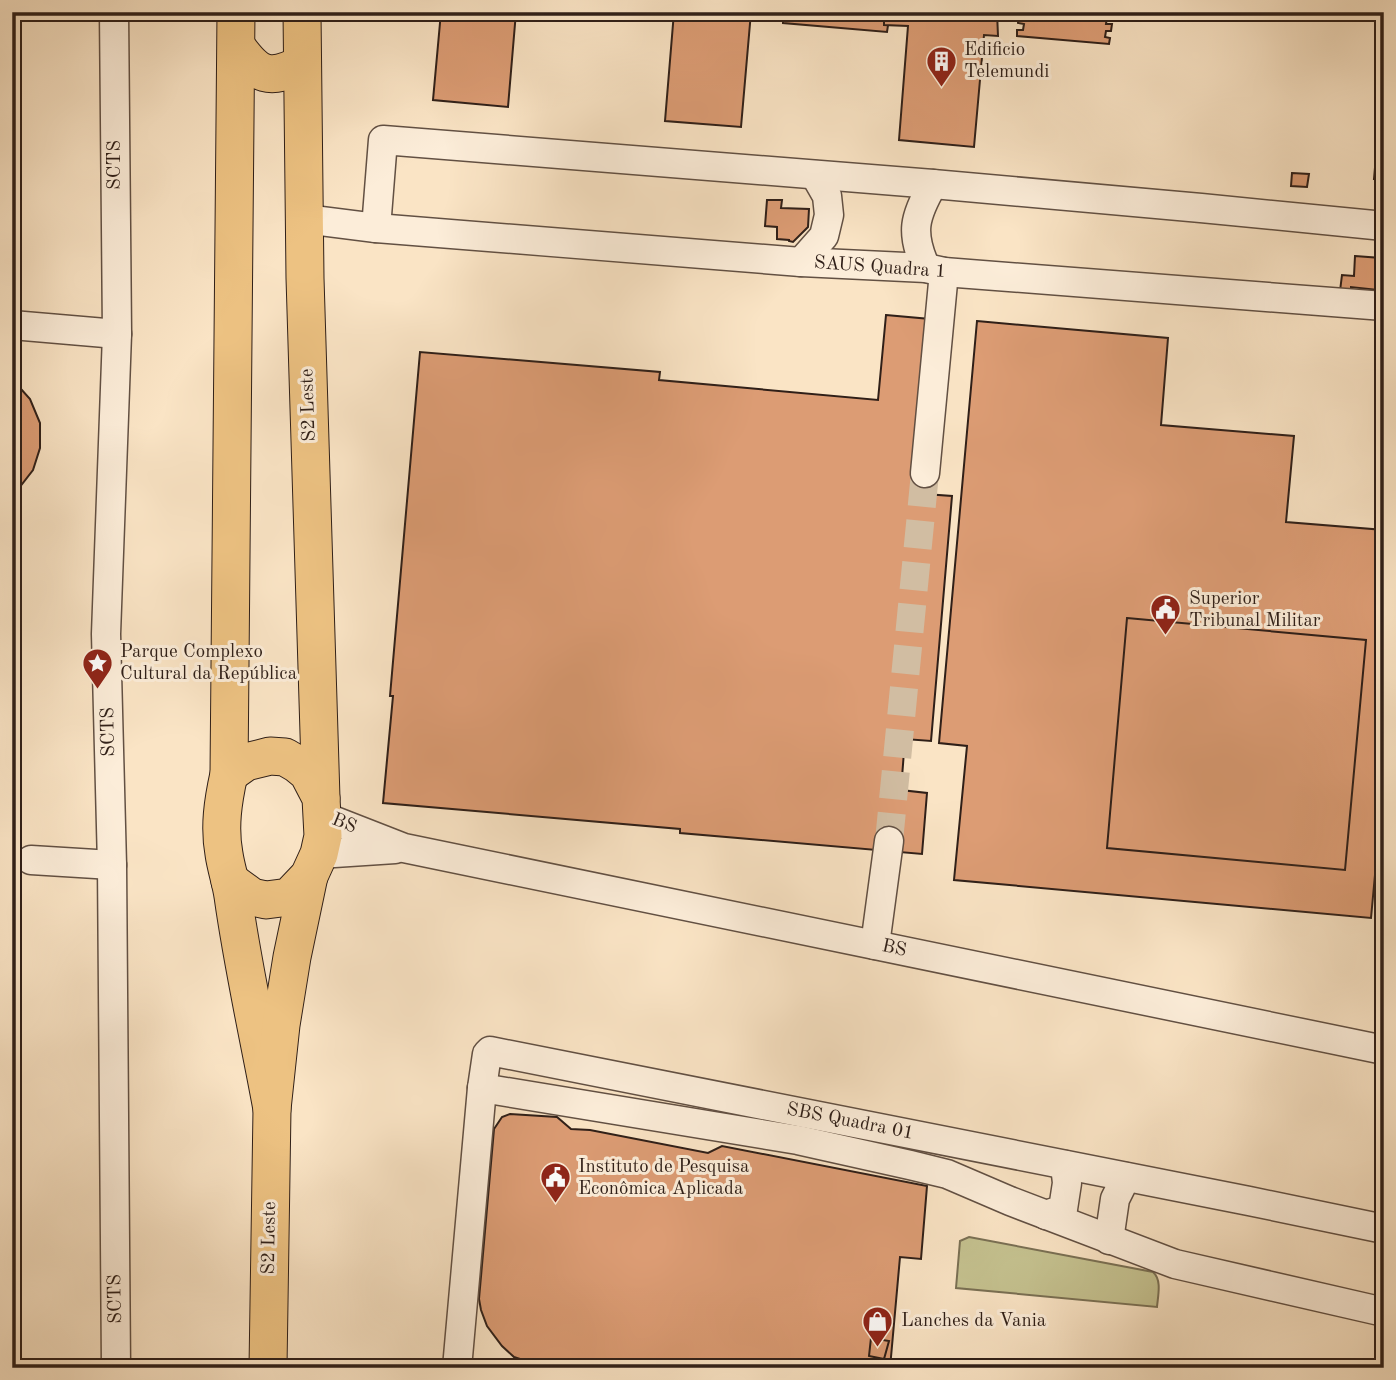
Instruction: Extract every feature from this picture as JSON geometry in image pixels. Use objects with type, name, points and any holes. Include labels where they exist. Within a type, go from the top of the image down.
[{"type":"main road","name":"S2 Leste","points":[[302,12],[305,292],[322,807]]},
{"type":"main road","points":[[236,29],[249,64],[265,74],[286,73],[302,64]]},
{"type":"main road","points":[[229,774],[246,762],[270,756],[285,757],[308,773],[322,807],[323,836],[314,865],[289,897],[266,900],[252,897],[230,881],[223,854],[221,825],[229,774],[236,29]]},
{"type":"main road","name":"S2 Leste","points":[[268,1368],[272,1108],[292,957],[314,865]]},
{"type":"main road","name":"S2 Leste","points":[[230,881],[240,948],[272,1108]]},
{"type":"street","name":"SCTS","points":[[114,12],[117,334],[106,634],[112,865],[116,1368]]},
{"type":"street","points":[[376,228],[383,140],[933,184],[1381,227]]},
{"type":"street","points":[[801,262],[824,236],[829,215],[827,196],[815,175]]},
{"type":"street","points":[[925,473],[935,270],[918,250],[915,227],[920,206],[933,184]]},
{"type":"street","name":"SAUS Quadra 1","points":[[305,219],[376,228],[801,262],[1381,304]]},
{"type":"street","points":[[12,325],[117,334]]},
{"type":"street","name":"BS","points":[[322,807],[404,848],[1384,1050]]},
{"type":"street","points":[[875,945],[889,841]]},
{"type":"street","name":"BS","points":[[314,865],[404,848]]},
{"type":"street","points":[[31,860],[112,865]]},
{"type":"street","name":"SBS Quadra 01","points":[[457,1368],[482,1088],[487,1054],[494,1051],[1384,1229]]},
{"type":"street","name":"SBS Quadra 01","points":[[482,1088],[798,1140],[947,1174],[1108,1240],[1175,1264],[1384,1312]]},
{"type":"street","points":[[1046,1215],[1063,1209],[1067,1183],[1065,1165]]},
{"type":"street","points":[[1108,1240],[1115,1199],[1126,1177]]},
{"type":"shaded area","points":[[969,1237],[1153,1272],[1158,1283],[1157,1307],[956,1288],[960,1241]]},
{"type":"building","points":[[441,12],[516,12],[508,107],[433,100]]},
{"type":"building","points":[[674,12],[751,12],[741,127],[665,121]]},
{"type":"building","points":[[783,12],[877,12],[876,28],[782,20]]},
{"type":"building","points":[[783,12],[890,12],[887,32],[783,23]]},
{"type":"building","name":"Edificio Telemundi","points":[[884,12],[997,12],[998,36],[984,35],[974,147],[899,140],[908,26],[884,25]]},
{"type":"building","points":[[1025,12],[1113,12],[1112,17],[1107,17],[1106,24],[1112,24],[1111,31],[1106,31],[1105,37],[1110,38],[1109,44],[1017,36],[1017,30],[1023,30],[1024,24],[1018,23],[1018,17],[1024,17]]},
{"type":"building","points":[[1384,64],[1384,179],[1374,179]]},
{"type":"building","points":[[1292,173],[1309,174],[1307,187],[1291,186]]},
{"type":"building","points":[[767,200],[782,200],[781,208],[809,209],[808,227],[793,242],[777,239],[777,227],[765,226]]},
{"type":"building","points":[[1355,256],[1381,258],[1378,290],[1351,287],[1351,292],[1340,291],[1342,275],[1354,276]]},
{"type":"building","points":[[886,315],[941,320],[925,494],[952,496],[931,741],[905,739],[901,790],[927,793],[922,854],[383,803],[420,352],[660,372],[659,380],[878,400]]},
{"type":"building","name":"Superior Tribunal Militar","points":[[977,321],[1168,338],[1161,425],[1294,436],[1286,522],[1384,530],[1384,778],[1371,918],[954,880],[967,746],[939,743]]},
{"type":"building","points":[[12,379],[30,399],[40,423],[40,448],[33,470],[12,493]]},
{"type":"building","points":[[1127,618],[1366,640],[1345,870],[1107,848]]},
{"type":"building","points":[[510,1114],[557,1117],[571,1129],[590,1130],[708,1153],[722,1146],[927,1186],[921,1259],[900,1257],[890,1368],[597,1368],[514,1357],[487,1326],[479,1299],[494,1129],[502,1117]]},
{"type":"building","name":"Lanches da Vania","points":[[871,1338],[889,1341],[884,1359],[869,1356]]},
{"type":"tunnel","points":[[889,841],[925,473]]},
{"type":"place","name":"Edificio Telemundi","points":[[941,88]]},
{"type":"place","name":"Superior Tribunal Militar","points":[[1166,637]]},
{"type":"place","name":"Parque Complexo Cultural da República","points":[[97,690]]},
{"type":"place","name":"Instituto de Pesquisa Econômica Aplicada","points":[[555,1205]]},
{"type":"place","name":"Lanches da Vania","points":[[878,1348]]}]
